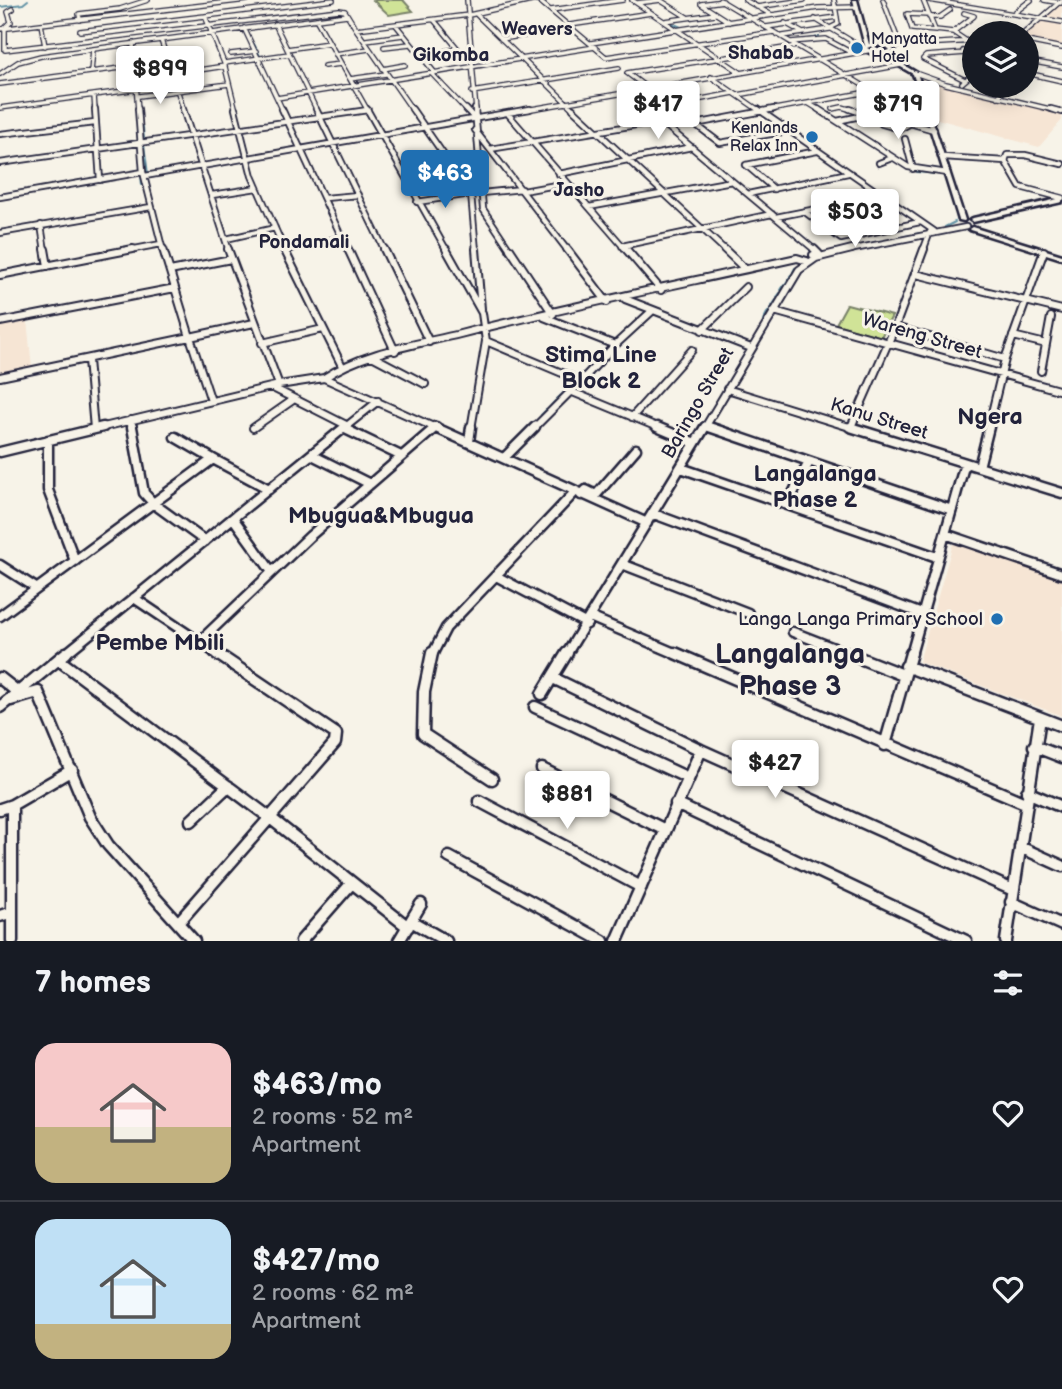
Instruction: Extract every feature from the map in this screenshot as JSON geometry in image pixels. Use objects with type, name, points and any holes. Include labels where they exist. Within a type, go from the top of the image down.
[{"type":"street","points":[[82,43],[79,14],[120,9],[148,0]]},
{"type":"street","points":[[181,0],[188,18]]},
{"type":"street","points":[[3,29],[247,0]]},
{"type":"street","points":[[285,0],[296,16]]},
{"type":"street","points":[[80,31],[333,0]]},
{"type":"street","points":[[467,0],[480,194],[489,220],[553,314]]},
{"type":"street","points":[[356,29],[476,14],[515,1],[537,0],[619,68],[670,105]]},
{"type":"street","points":[[551,10],[623,0]]},
{"type":"street","points":[[632,0],[740,72]]},
{"type":"street","points":[[637,3],[661,0],[687,17]]},
{"type":"street","points":[[729,22],[701,4],[723,0],[901,108],[836,121]]},
{"type":"street","points":[[745,0],[803,33]]},
{"type":"street","points":[[778,0],[784,3]]},
{"type":"street","points":[[757,7],[804,0],[818,8]]},
{"type":"street","points":[[782,36],[838,26],[834,0]]},
{"type":"street","points":[[855,0],[866,48]]},
{"type":"street","points":[[883,0],[900,45]]},
{"type":"street","points":[[923,0],[936,31]]},
{"type":"street","points":[[929,0],[1062,22]]},
{"type":"street","points":[[953,32],[993,0]]},
{"type":"street","points":[[1014,13],[1031,0]]},
{"type":"street","points":[[1044,0],[1061,2]]},
{"type":"street","points":[[1039,21],[1061,2]]},
{"type":"street","points":[[118,3],[126,5]]},
{"type":"street","points":[[277,98],[392,82],[676,29],[818,8],[857,7]]},
{"type":"street","points":[[13,9],[8,12],[11,22],[3,29],[5,50],[244,28],[347,15]]},
{"type":"street","points":[[1054,9],[1062,10]]},
{"type":"street","points":[[1,73],[20,61],[56,54],[161,40],[342,10],[424,130],[464,180],[471,194],[486,341],[469,442]]},
{"type":"street","points":[[950,10],[940,17],[907,14],[912,29],[953,32],[962,38]]},
{"type":"street","points":[[501,39],[651,13]]},
{"type":"street","points":[[964,13],[974,16]]},
{"type":"street","points":[[476,14],[542,81],[745,269]]},
{"type":"street","points":[[663,21],[716,14]]},
{"type":"street","points":[[205,16],[225,65],[257,188],[342,366]]},
{"type":"street","points":[[766,27],[837,17]]},
{"type":"street","points":[[316,19],[482,313]]},
{"type":"street","points":[[815,19],[915,73],[962,88]]},
{"type":"street","points":[[433,20],[464,57],[472,56]]},
{"type":"street","points":[[41,24],[47,46]]},
{"type":"street","points":[[275,24],[429,342]]},
{"type":"street","points":[[396,25],[433,74],[474,120]]},
{"type":"street","points":[[244,28],[395,351]]},
{"type":"street","points":[[606,57],[774,32]]},
{"type":"street","points":[[366,40],[403,35]]},
{"type":"street","points":[[790,42],[826,38],[852,54]]},
{"type":"street","points":[[161,40],[275,386],[293,400],[401,456]]},
{"type":"street","points":[[0,197],[424,130],[647,87],[852,54],[866,48],[962,42]]},
{"type":"street","points":[[133,43],[144,174],[151,207],[211,401]]},
{"type":"street","points":[[173,74],[329,43]]},
{"type":"street","points":[[951,43],[962,50]]},
{"type":"street","points":[[1039,43],[1062,48]]},
{"type":"street","points":[[384,47],[410,44]]},
{"type":"street","points":[[47,46],[55,48],[56,54]]},
{"type":"street","points":[[627,73],[797,46]]},
{"type":"street","points":[[881,54],[893,51],[888,46]]},
{"type":"street","points":[[91,72],[93,49]]},
{"type":"street","points":[[335,54],[369,49]]},
{"type":"street","points":[[419,55],[458,49]]},
{"type":"street","points":[[231,54],[256,51]]},
{"type":"street","points":[[962,53],[926,56],[923,59],[962,81]]},
{"type":"street","points":[[1039,63],[1062,67]]},
{"type":"street","points":[[324,66],[341,64]]},
{"type":"street","points":[[350,79],[405,65]]},
{"type":"street","points":[[805,260],[819,254],[647,110],[901,65]]},
{"type":"street","points":[[0,84],[136,66]]},
{"type":"street","points":[[472,92],[619,68]]},
{"type":"street","points":[[915,73],[947,173],[968,223],[996,236],[1062,257]]},
{"type":"street","points":[[1039,76],[1062,81]]},
{"type":"street","points":[[711,77],[932,232]]},
{"type":"street","points":[[139,96],[229,84]]},
{"type":"street","points":[[0,108],[138,89]]},
{"type":"street","points":[[788,131],[720,143],[695,125],[874,91]]},
{"type":"street","points":[[94,95],[100,180]]},
{"type":"street","points":[[1002,98],[1062,112]]},
{"type":"street","points":[[808,103],[913,169],[947,173]]},
{"type":"street","points":[[832,109],[842,107],[869,115]]},
{"type":"street","points":[[0,163],[368,110]]},
{"type":"street","points":[[877,114],[934,130]]},
{"type":"street","points":[[509,115],[661,290]]},
{"type":"street","points":[[490,149],[660,121]]},
{"type":"street","points":[[0,134],[95,123]]},
{"type":"street","points":[[882,124],[900,129],[909,124]]},
{"type":"street","points":[[475,130],[607,302]]},
{"type":"street","points":[[905,139],[913,169]]},
{"type":"street","points":[[559,174],[692,147]]},
{"type":"street","points":[[774,188],[746,165],[817,151]]},
{"type":"street","points":[[1005,161],[1009,155],[1021,155],[1062,164]]},
{"type":"street","points":[[879,163],[892,158]]},
{"type":"street","points":[[943,158],[1005,161]]},
{"type":"street","points":[[1005,161],[1020,187],[1062,199]]},
{"type":"street","points":[[748,194],[848,173]]},
{"type":"street","points":[[419,188],[464,180]]},
{"type":"street","points":[[589,207],[732,181]]},
{"type":"street","points":[[417,202],[567,183]]},
{"type":"street","points":[[212,195],[257,188]]},
{"type":"street","points":[[325,198],[358,195]]},
{"type":"street","points":[[622,246],[701,228],[805,212],[882,196]]},
{"type":"street","points":[[0,452],[275,386],[324,378],[342,366],[372,356],[484,328],[543,317],[745,269],[853,250],[1062,199]]},
{"type":"street","points":[[0,233],[151,207]]},
{"type":"street","points":[[805,212],[853,250]]},
{"type":"street","points":[[842,239],[920,222]]},
{"type":"street","points":[[41,225],[48,266]]},
{"type":"street","points":[[226,239],[275,228]]},
{"type":"street","points":[[851,427],[895,327],[932,232]]},
{"type":"street","points":[[285,250],[341,238]]},
{"type":"street","points":[[0,275],[161,244]]},
{"type":"street","points":[[979,467],[1005,359],[1024,300],[1044,251]]},
{"type":"street","points":[[170,271],[231,259]]},
{"type":"street","name":"Baringo Street","points":[[542,694],[654,514],[805,260]]},
{"type":"street","points":[[916,274],[1062,310]]},
{"type":"street","points":[[702,330],[746,287]]},
{"type":"street","points":[[0,322],[175,288]]},
{"type":"street","points":[[623,298],[751,348]]},
{"type":"street","points":[[504,458],[652,311]]},
{"type":"street","name":"Wareng Street","points":[[775,311],[1062,391]]},
{"type":"street","points":[[543,317],[615,345]]},
{"type":"street","points":[[1041,371],[1051,317]]},
{"type":"street","points":[[0,377],[254,323]]},
{"type":"street","points":[[895,327],[1005,359]]},
{"type":"street","points":[[261,343],[323,329]]},
{"type":"street","points":[[1013,336],[1046,344]]},
{"type":"street","points":[[486,341],[580,381]]},
{"type":"street","points":[[632,418],[692,350]]},
{"type":"street","points":[[372,356],[425,384]]},
{"type":"street","points":[[88,360],[94,429]]},
{"type":"street","points":[[324,378],[647,523]]},
{"type":"street","name":"Kanu Street","points":[[727,389],[1062,493]]},
{"type":"street","points":[[570,391],[695,443]]},
{"type":"street","points":[[253,428],[293,400]]},
{"type":"street","points":[[4,704],[378,401]]},
{"type":"street","points":[[131,420],[138,474],[144,493],[154,504],[205,541]]},
{"type":"street","points":[[705,426],[952,510]]},
{"type":"street","points":[[198,643],[272,572],[436,427]]},
{"type":"street","points":[[175,437],[269,489]]},
{"type":"street","points":[[48,440],[48,490],[75,561]]},
{"type":"street","points":[[492,779],[424,734],[422,703],[426,674],[439,638],[578,494],[586,490],[596,495],[636,449]]},
{"type":"street","points":[[312,454],[370,484]]},
{"type":"street","points":[[0,617],[214,459]]},
{"type":"street","points":[[787,505],[809,462]]},
{"type":"street","points":[[885,745],[965,463]]},
{"type":"street","points":[[681,468],[937,557]]},
{"type":"street","points":[[654,514],[922,614]]},
{"type":"street","points":[[233,518],[272,572]]},
{"type":"street","points":[[945,534],[1062,574]]},
{"type":"street","points":[[622,564],[748,614]]},
{"type":"street","points":[[0,565],[36,588]]},
{"type":"street","points":[[496,576],[589,620],[1025,803]]},
{"type":"street","points":[[134,598],[336,734],[335,743],[178,923]]},
{"type":"street","points":[[793,632],[1062,726]]},
{"type":"street","points":[[59,660],[270,817],[351,884],[410,924],[446,941]]},
{"type":"street","points":[[0,678],[19,693]]},
{"type":"street","points":[[553,678],[1012,896],[1062,925]]},
{"type":"street","points":[[4,704],[38,692],[90,817],[108,845],[194,941]]},
{"type":"street","points":[[535,707],[688,778]]},
{"type":"street","points":[[1010,940],[1012,896],[1040,718]]},
{"type":"street","points":[[1034,746],[1062,757]]},
{"type":"street","points":[[617,941],[701,750]]},
{"type":"street","points":[[542,769],[665,831]]},
{"type":"street","points":[[0,809],[12,805],[72,770]]},
{"type":"street","points":[[191,821],[228,786]]},
{"type":"street","points":[[1027,792],[1062,807]]},
{"type":"street","points":[[479,801],[641,887]]},
{"type":"street","points":[[676,804],[966,941]]},
{"type":"street","points":[[12,805],[12,941]]},
{"type":"street","points":[[1020,847],[1062,866]]},
{"type":"street","points":[[449,856],[603,941]]},
{"type":"street","points":[[301,941],[351,884]]},
{"type":"street","points":[[399,941],[421,904]]},
{"type":"street","points":[[0,916],[12,912]]},
{"type":"shaded area","points":[[1062,0],[1062,48],[1039,43],[1038,21]]},
{"type":"shaded area","points":[[921,79],[962,89],[962,98],[998,98],[1062,114],[1062,120],[1039,147],[934,118]]},
{"type":"shaded area","points":[[27,320],[32,368],[0,375],[0,324]]},
{"type":"shaded area","name":"Langa Langa Primary School","points":[[954,540],[1062,577],[1062,716],[919,662]]},
{"type":"green space","points":[[373,0],[403,0],[413,11],[389,15]]},
{"type":"green space","points":[[847,304],[892,316],[881,337],[836,324]]},
{"type":"waterway","points":[[0,7],[23,4],[28,0]]},
{"type":"waterway","points":[[667,21],[681,27]]},
{"type":"waterway","points":[[809,39],[819,37]]},
{"type":"waterway","points":[[254,44],[260,56]]},
{"type":"waterway","points":[[923,46],[947,44]]},
{"type":"waterway","points":[[957,44],[962,44]]},
{"type":"waterway","points":[[881,57],[895,65]]},
{"type":"waterway","points":[[336,90],[352,88]]},
{"type":"waterway","points":[[143,127],[144,140]]},
{"type":"waterway","points":[[144,145],[148,174]]},
{"type":"waterway","points":[[917,172],[937,174]]},
{"type":"waterway","points":[[141,175],[142,185]]},
{"type":"waterway","points":[[956,209],[957,220]]},
{"type":"waterway","points":[[945,227],[955,222]]},
{"type":"waterway","points":[[915,234],[921,233]]},
{"type":"waterway","points":[[905,236],[913,235]]},
{"type":"waterway","points":[[893,239],[902,237]]},
{"type":"waterway","points":[[793,272],[795,268]]},
{"type":"waterway","points":[[786,283],[789,278]]},
{"type":"waterway","points":[[781,290],[784,285]]},
{"type":"waterway","points":[[777,297],[780,293]]},
{"type":"waterway","points":[[772,306],[776,300]]},
{"type":"waterway","points":[[768,312],[771,308]]},
{"type":"waterway","points":[[763,321],[767,313]]},
{"type":"waterway","points":[[583,375],[601,356]]},
{"type":"waterway","points":[[591,374],[607,359]]},
{"type":"waterway","points":[[560,396],[576,382]]},
{"type":"waterway","points":[[548,409],[555,401]]},
{"type":"waterway","points":[[541,415],[546,410]]},
{"type":"place","name":"Manyatta Hotel","points":[[857,48]]},
{"type":"place","name":"Kenlands Relax Inn","points":[[812,137]]},
{"type":"place","name":"Langa Langa Primary School","points":[[997,619]]},
{"type":"district","name":"Weavers","points":[[537,29]]},
{"type":"district","name":"Shabab","points":[[761,53]]},
{"type":"district","name":"Gikomba","points":[[451,55]]},
{"type":"district","name":"Jasho","points":[[579,190]]},
{"type":"district","name":"Pondamali","points":[[304,242]]},
{"type":"district","name":"Stima Line Block 2","points":[[601,368]]},
{"type":"district","name":"Ngera","points":[[990,417]]},
{"type":"district","name":"Langalanga Phase 2","points":[[815,487]]},
{"type":"district","name":"Mbugua&Mbugua","points":[[381,516]]},
{"type":"district","name":"Pembe Mbili","points":[[160,643]]},
{"type":"district","name":"Langalanga Phase 3","points":[[790,670]]}]
